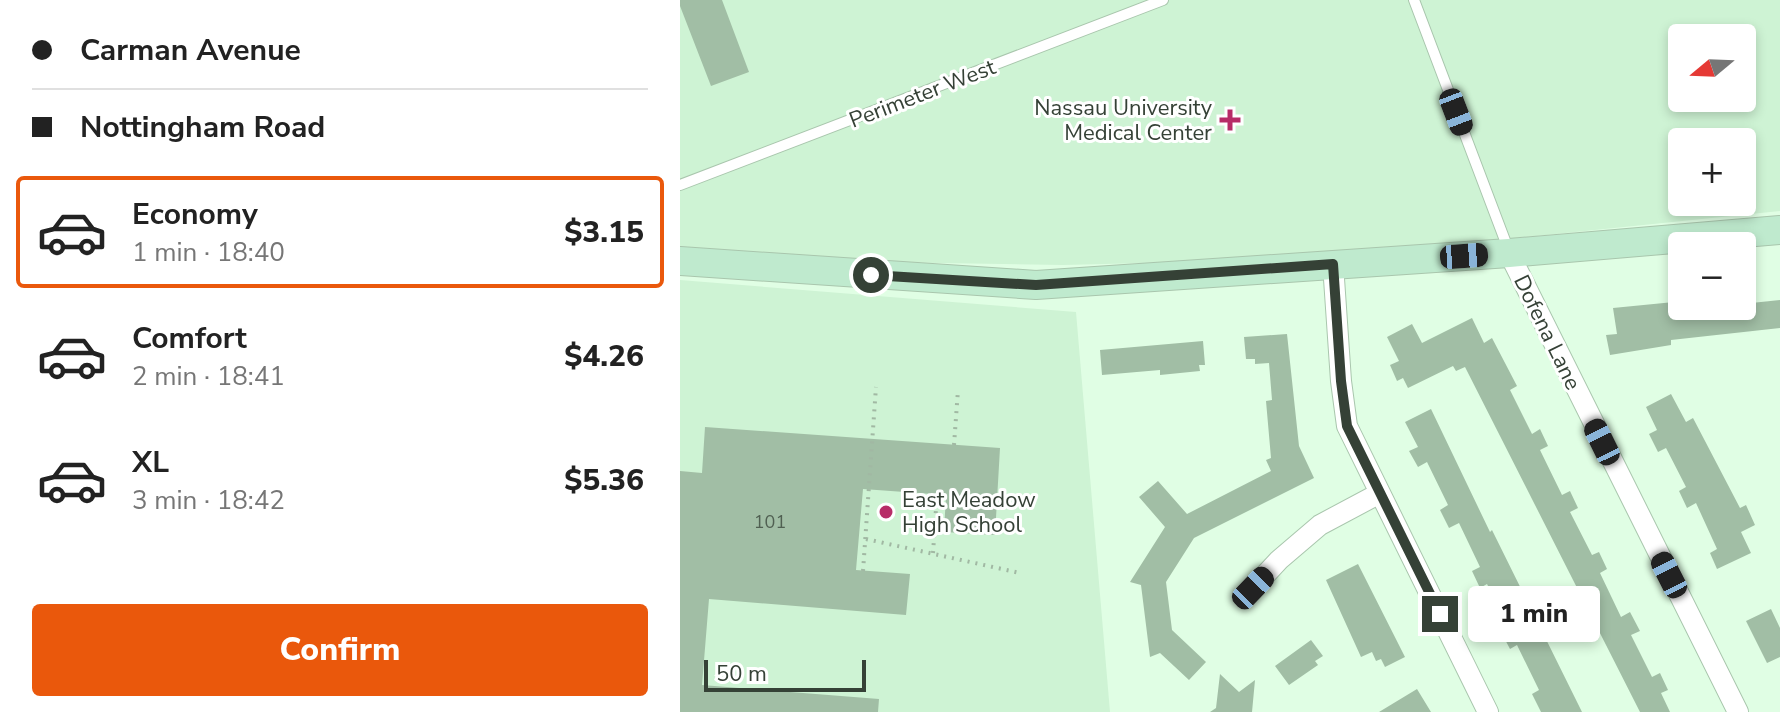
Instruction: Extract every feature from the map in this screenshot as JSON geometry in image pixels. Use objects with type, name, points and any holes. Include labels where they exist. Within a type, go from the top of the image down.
[{"type":"main road","points":[[680,261],[1036,285],[1509,253],[1780,230]]},
{"type":"street","name":"Dofena Lane","points":[[1509,253],[1738,712]]},
{"type":"street","points":[[1333,264],[1347,426],[1488,712]]},
{"type":"street","points":[[1253,588],[1279,560],[1320,525],[1380,493]]},
{"type":"lane","name":"Perimeter West","points":[[680,185],[1163,0]]},
{"type":"lane","points":[[1414,0],[1509,253]]},
{"type":"path","points":[[863,571],[876,387]]},
{"type":"path","points":[[954,445],[958,390]]},
{"type":"path","points":[[933,553],[937,494]]},
{"type":"path","points":[[866,539],[1020,573]]},
{"type":"shaded area","name":"Nassau University Medical Center","points":[[680,0],[1780,0],[1780,211],[1756,213],[1756,128],[1668,128],[1668,216],[1731,216],[1314,259],[1063,265],[680,259]]},
{"type":"shaded area","name":"East Meadow High School","points":[[680,280],[1076,312],[1110,712],[680,712]]},
{"type":"building","points":[[680,0],[722,0],[749,72],[711,86]]},
{"type":"building","points":[[1780,300],[1780,328],[1671,340],[1671,345],[1610,355],[1606,335],[1617,334],[1613,308],[1668,303],[1668,320],[1756,320],[1756,303]]},
{"type":"building","points":[[1472,318],[1484,343],[1492,338],[1517,386],[1510,390],[1532,434],[1540,429],[1548,446],[1540,450],[1562,495],[1570,491],[1578,508],[1570,512],[1592,555],[1599,552],[1607,569],[1600,573],[1621,617],[1630,612],[1640,631],[1631,635],[1652,677],[1660,673],[1668,690],[1661,693],[1670,712],[1640,712],[1465,367],[1456,371],[1453,366],[1408,388],[1403,378],[1397,381],[1390,365],[1399,361],[1387,337],[1412,324],[1422,343]]},
{"type":"building","points":[[1287,334],[1299,446],[1314,478],[1194,538],[1166,582],[1172,630],[1206,662],[1189,680],[1160,653],[1150,657],[1141,585],[1130,582],[1165,527],[1139,497],[1158,481],[1187,514],[1271,471],[1266,460],[1271,458],[1266,401],[1272,400],[1269,363],[1255,364],[1255,359],[1246,359],[1244,337]]},
{"type":"building","points":[[1203,341],[1205,365],[1199,365],[1200,371],[1160,375],[1160,370],[1102,375],[1100,350]]},
{"type":"building","points":[[1671,394],[1686,422],[1693,418],[1740,508],[1746,505],[1755,525],[1741,532],[1751,553],[1717,569],[1710,553],[1717,549],[1696,503],[1687,508],[1679,491],[1686,487],[1666,448],[1658,452],[1649,434],[1657,430],[1646,407]]},
{"type":"building","points":[[1431,409],[1582,712],[1541,712],[1532,694],[1539,690],[1517,645],[1510,649],[1501,632],[1509,628],[1487,584],[1480,588],[1472,571],[1480,567],[1459,523],[1449,528],[1440,510],[1448,505],[1427,462],[1418,467],[1409,451],[1418,447],[1405,422]]},
{"type":"building","points":[[705,427],[1000,448],[995,535],[944,532],[946,495],[863,489],[856,570],[910,574],[906,615],[709,599],[702,685],[879,699],[878,712],[680,712],[680,471],[702,473]]},
{"type":"building","points":[[1358,564],[1405,657],[1385,667],[1381,659],[1376,661],[1372,652],[1361,657],[1326,580]]},
{"type":"building","points":[[1771,609],[1780,628],[1780,657],[1767,663],[1746,621]]},
{"type":"building","points":[[1311,640],[1323,656],[1315,661],[1318,665],[1289,685],[1275,666]]},
{"type":"building","points":[[1220,674],[1239,692],[1255,680],[1252,712],[1210,712],[1216,708]]},
{"type":"building","points":[[1417,689],[1431,712],[1379,712]]},
{"type":"place","name":"Nassau University Medical Center","points":[[1230,120]]},
{"type":"place","name":"East Meadow High School","points":[[886,512]]},
{"type":"route","points":[[871,275],[1036,285],[1333,264],[1347,426],[1440,614]]}]
